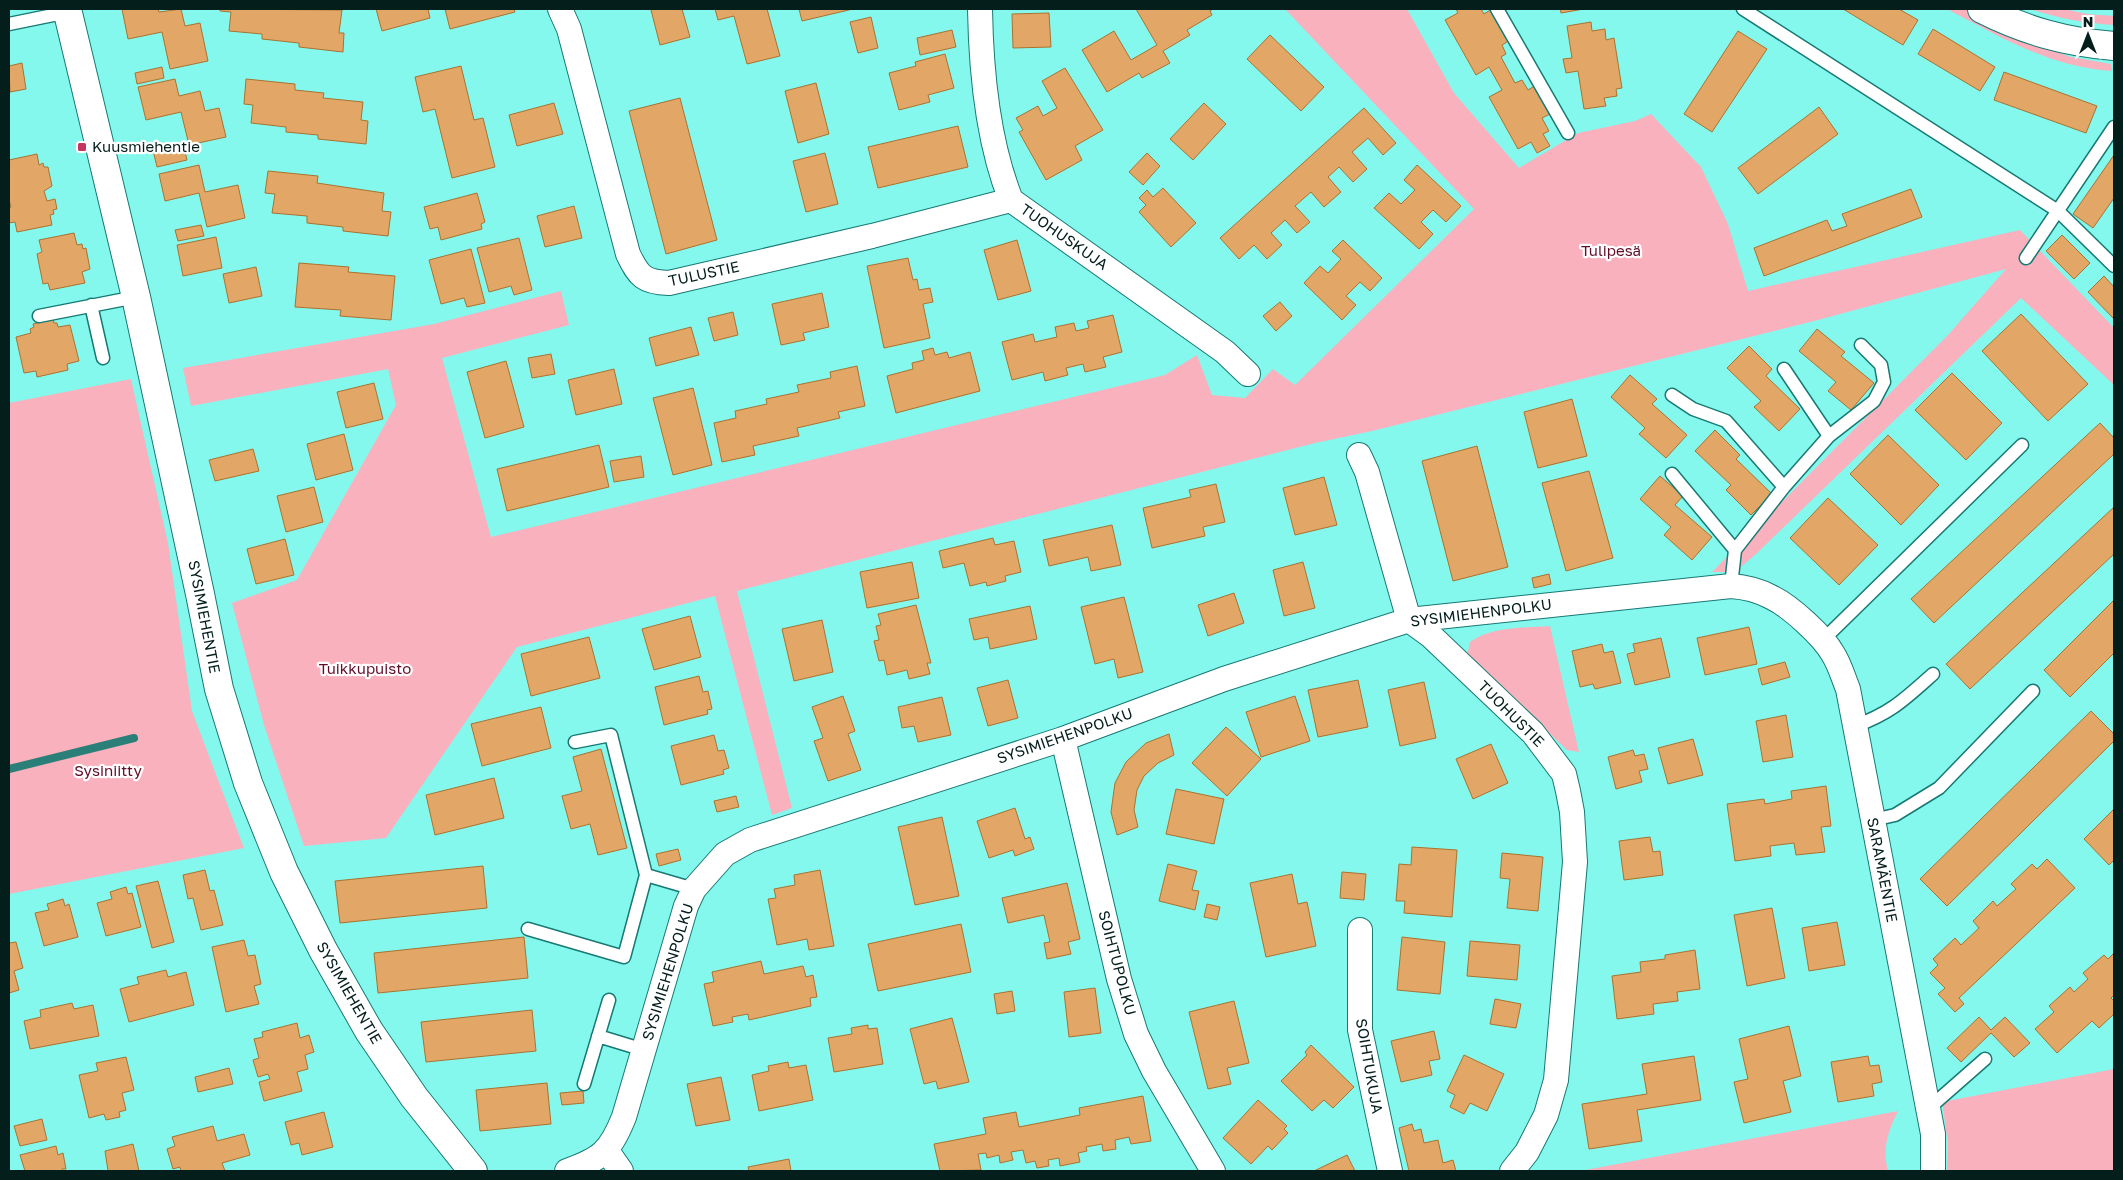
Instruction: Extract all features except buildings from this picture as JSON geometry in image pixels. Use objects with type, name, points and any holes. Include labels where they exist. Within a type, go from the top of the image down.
[{"type":"street","name":"TULUSTIE","points":[[560,9],[569,28],[628,254],[637,273],[651,282],[669,283],[872,236],[1011,200]]},
{"type":"street","name":"TUOHUSKUJA","points":[[980,9],[988,107],[1001,174],[1011,200],[1225,352],[1248,374]]},
{"type":"street","points":[[1982,9],[2013,24],[2046,35],[2086,44],[2114,46]]},
{"type":"street","name":"SYSIMIEHENTIE","points":[[68,10],[136,297],[219,689],[248,784],[284,872],[323,950],[369,1031],[414,1097],[474,1171]]},
{"type":"street","points":[[1359,455],[1368,472],[1410,620]]},
{"type":"street","name":"SYSIMIEHENPOLKU","points":[[566,1171],[590,1163],[606,1151],[617,1135],[624,1117],[686,906],[694,889],[725,854],[750,840],[1063,739],[1224,679],[1410,620],[1731,586],[1750,588],[1772,597]]},
{"type":"street","name":"SARAMÄENTIE","points":[[1772,597],[1802,619],[1823,640],[1839,665],[1848,689],[1933,1134],[1933,1171]]},
{"type":"street","name":"TUOHUSTIE","points":[[1410,620],[1431,636],[1533,733],[1564,774],[1572,812],[1575,862],[1556,1080],[1546,1116],[1527,1152],[1512,1171]]},
{"type":"street","name":"SOIHTUPOLKU","points":[[1063,739],[1119,979],[1136,1034],[1154,1071],[1213,1171]]},
{"type":"street","name":"SOIHTUKUJA","points":[[1360,930],[1360,1030],[1390,1171]]},
{"type":"street","points":[[606,1151],[621,1171]]},
{"type":"lane","points":[[1497,9],[1568,133]]},
{"type":"lane","points":[[1743,9],[2058,212],[2114,266]]},
{"type":"lane","points":[[9,24],[68,10]]},
{"type":"lane","points":[[2026,258],[2114,127]]},
{"type":"lane","points":[[39,316],[136,297]]},
{"type":"lane","points":[[90,305],[103,358]]},
{"type":"lane","points":[[1731,586],[1735,550],[1784,487],[1829,436],[1874,401],[1884,382],[1881,365],[1861,345]]},
{"type":"lane","points":[[1784,369],[1829,436]]},
{"type":"lane","points":[[1672,395],[1693,410],[1726,421],[1784,487]]},
{"type":"lane","points":[[1823,640],[2022,445]]},
{"type":"lane","points":[[1672,474],[1735,550]]},
{"type":"lane","points":[[1855,726],[1875,719],[1898,706],[1933,674]]},
{"type":"lane","points":[[1873,820],[1895,815],[1939,788],[2033,691]]},
{"type":"lane","points":[[528,929],[624,957],[646,875],[611,734],[575,742]]},
{"type":"lane","points":[[646,875],[694,889]]},
{"type":"lane","points":[[584,1084],[609,1000]]},
{"type":"lane","points":[[598,1036],[644,1050]]},
{"type":"lane","points":[[1928,1109],[1985,1059]]},
{"type":"green space","name":"Tuikkupuisto","points":[[1285,9],[1407,9],[1454,93],[1519,168],[1578,133],[1635,121],[1651,114],[1701,167],[1728,224],[1748,291],[2020,230],[2114,328],[2114,385],[2021,298],[1756,554],[1735,572],[1712,572],[1948,335],[2006,269],[1818,320],[1372,431],[1315,443],[737,591],[792,808],[772,815],[715,596],[517,647],[386,838],[304,846],[264,725],[232,603],[297,580],[396,405],[388,369],[191,406],[183,368],[434,324],[561,291],[569,325],[442,358],[491,537],[1165,375],[1197,355],[1212,395],[1245,398],[1273,369],[1295,385],[1474,209]]},
{"type":"green space","points":[[1947,9],[1965,9],[2023,40],[2071,57],[2111,64],[2112,71],[2089,68],[2046,57],[2007,40]]},
{"type":"green space","points":[[2030,9],[2064,9],[2087,14],[2114,16],[2114,25],[2072,20]]},
{"type":"green space","name":"Sysiniitty","points":[[131,379],[168,543],[192,711],[244,848],[9,894],[9,403]]},
{"type":"green space","points":[[1550,626],[1579,752],[1567,750],[1467,656],[1470,642],[1488,633],[1498,630]]},
{"type":"green space","points":[[2114,1069],[2114,1171],[1947,1171],[1948,1143],[1942,1102]]},
{"type":"green space","points":[[1898,1111],[1887,1140],[1886,1163],[1888,1171],[1580,1171]]},
{"type":"waterway","points":[[9,769],[134,738]]},
{"type":"place","name":"Kuusmiehentie","points":[[82,147]]},
{"type":"park label","name":"Tulipesä","points":[[1611,251]]}]
